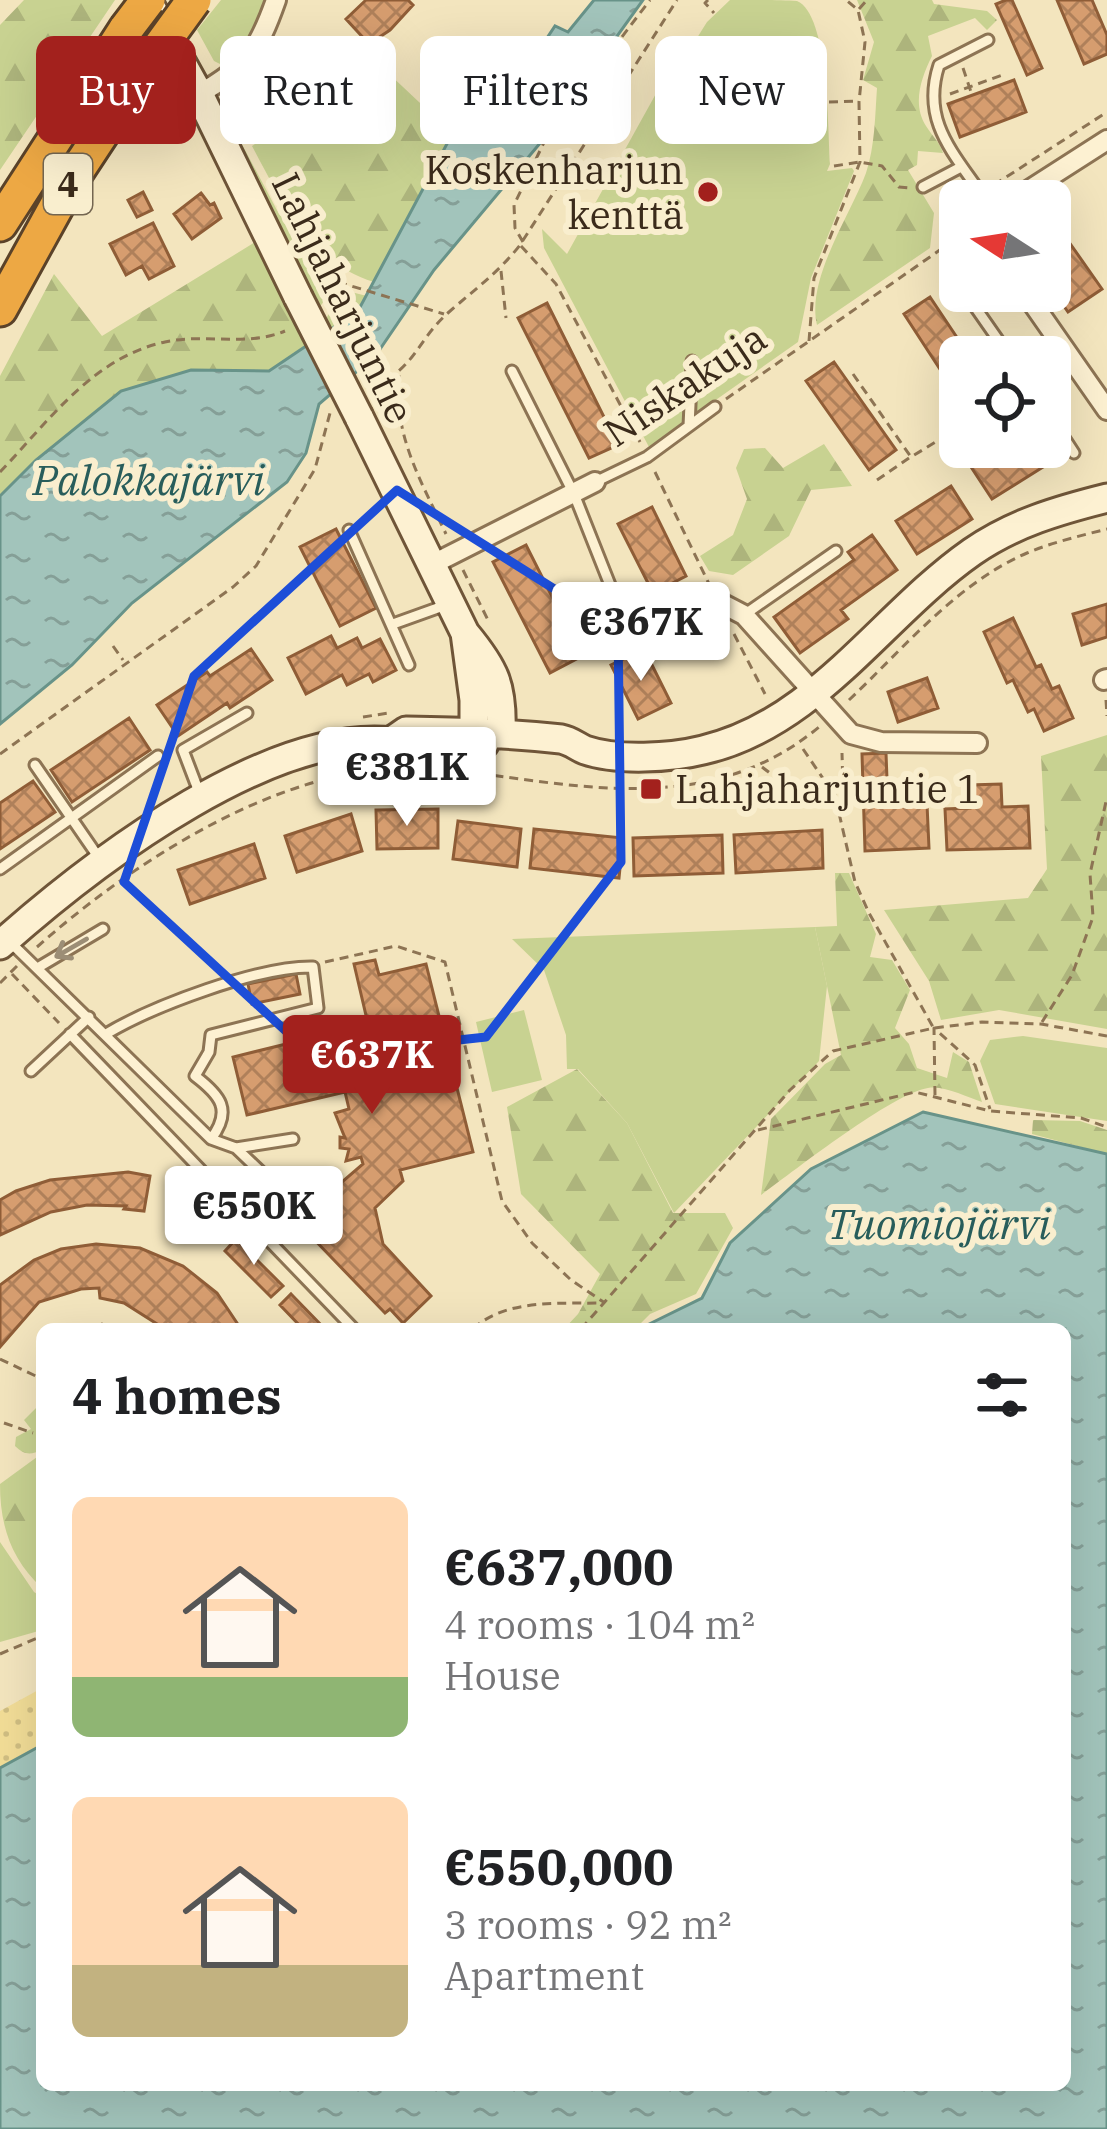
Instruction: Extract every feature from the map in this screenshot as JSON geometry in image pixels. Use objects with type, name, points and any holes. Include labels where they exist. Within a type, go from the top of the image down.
[{"type":"highway","name":"4","points":[[0,224],[147,0]]},
{"type":"highway","name":"4","points":[[0,309],[70,180],[194,0]]},
{"type":"main road","name":"Lahjaharjuntie","points":[[147,0],[199,94],[359,417],[444,559],[451,603],[465,633],[491,664],[503,698],[487,737]]},
{"type":"main road","points":[[2,940],[102,862],[202,797],[261,768],[334,746],[395,754],[408,745],[487,737],[571,741],[566,762],[701,751],[764,728],[813,692],[976,550],[1047,513],[1107,498]]},
{"type":"street","points":[[199,94],[226,79],[258,48],[276,0]]},
{"type":"street","points":[[1045,180],[1107,140]]},
{"type":"street","points":[[1071,358],[1107,410]]},
{"type":"street","name":"Niskakuja","points":[[444,559],[596,482]]},
{"type":"street","points":[[719,602],[744,615],[850,734],[867,740],[976,742]]},
{"type":"lane","points":[[970,180],[933,116],[931,88],[939,65],[988,40]]},
{"type":"lane","points":[[923,187],[961,167]]},
{"type":"lane","points":[[688,426],[692,361]]},
{"type":"lane","points":[[512,371],[574,494],[616,600]]},
{"type":"lane","name":"Niskakuja","points":[[596,482],[647,457],[715,407]]},
{"type":"lane","points":[[1071,448],[1074,453]]},
{"type":"lane","points":[[349,530],[409,665]]},
{"type":"lane","points":[[744,615],[836,550]]},
{"type":"lane","points":[[393,623],[451,603]]},
{"type":"lane","points":[[202,797],[183,749],[247,713]]},
{"type":"lane","points":[[0,868],[158,756]]},
{"type":"lane","points":[[35,765],[102,862]]},
{"type":"lane","points":[[39,967],[103,929]]},
{"type":"lane","points":[[2,940],[39,967],[211,1139],[236,1148],[283,1193]]},
{"type":"lane","points":[[106,1034],[136,1016],[286,967],[313,967],[318,1008],[211,1035],[209,1052],[195,1076],[219,1094],[225,1109],[211,1139]]},
{"type":"lane","points":[[31,1071],[89,1017]]},
{"type":"lane","points":[[70,1034],[348,1323]]},
{"type":"lane","points":[[236,1148],[293,1139]]},
{"type":"path","points":[[650,0],[548,134],[514,206],[515,228],[521,243],[556,284],[769,700]]},
{"type":"path","points":[[495,635],[444,559],[402,440],[396,404],[399,375],[445,315],[501,269],[521,243],[677,0]]},
{"type":"path","points":[[708,0],[705,3],[714,13]]},
{"type":"path","points":[[809,341],[814,278],[860,162],[865,42],[858,10],[845,0]]},
{"type":"path","points":[[858,10],[866,0]]},
{"type":"path","points":[[964,71],[972,95]]},
{"type":"path","points":[[932,100],[1005,74]]},
{"type":"path","points":[[829,102],[859,101]]},
{"type":"path","points":[[1002,180],[1107,112]]},
{"type":"path","points":[[834,166],[860,162],[882,166],[899,187],[923,187]]},
{"type":"path","name":"Niskakuja","points":[[715,407],[939,251]]},
{"type":"path","points":[[501,269],[506,318]]},
{"type":"path","points":[[0,472],[101,367],[166,342],[268,338],[330,301],[337,281],[445,315]]},
{"type":"path","points":[[853,374],[911,457]]},
{"type":"path","points":[[877,480],[939,440]]},
{"type":"path","points":[[0,754],[256,566],[320,454]]},
{"type":"path","points":[[421,766],[566,762],[631,790],[682,789],[731,778],[786,753],[980,581],[1023,555],[1107,529]]},
{"type":"path","points":[[113,646],[124,662]]},
{"type":"path","points":[[761,766],[789,787],[818,800],[835,796],[843,787],[834,715]]},
{"type":"path","points":[[803,748],[835,796],[855,882],[934,1028],[975,1064],[990,1111]]},
{"type":"path","points":[[46,940],[144,867],[214,825],[294,787],[352,772],[395,754]]},
{"type":"path","points":[[1041,1024],[1072,975],[1093,917],[1090,874],[1107,797]]},
{"type":"path","points":[[306,967],[396,946],[445,962],[502,1202],[532,1243],[571,1280],[605,1303]]},
{"type":"path","points":[[11,972],[70,1034]]},
{"type":"path","points":[[587,1323],[754,1131],[833,1051],[934,1028],[1010,1021],[1107,1036]]},
{"type":"path","points":[[934,1028],[935,1095]]},
{"type":"path","points":[[754,1131],[915,1092],[990,1111],[1081,1118],[1107,1126]]},
{"type":"path","points":[[479,1323],[526,1305],[605,1303]]},
{"type":"path","points":[[0,1359],[36,1376]]},
{"type":"path","points":[[4,1423],[33,1433]]},
{"type":"path","points":[[0,1654],[36,1639]]},
{"type":"highlighted area","points":[[397,490],[618,629],[621,862],[486,1037],[313,1056],[124,882],[194,676]]},
{"type":"green space","points":[[24,0],[115,0],[91,36],[36,36],[36,117],[0,170],[0,25]]},
{"type":"green space","points":[[221,0],[269,0],[263,28],[255,36],[220,36],[220,64],[197,30]]},
{"type":"green space","name":"Koskenharjun kenttä","points":[[730,0],[797,1],[808,10],[817,36],[698,36]]},
{"type":"green space","points":[[857,0],[932,0],[987,11],[997,20],[987,30],[975,18],[928,36],[932,56],[919,109],[943,153],[918,151],[917,165],[908,170],[934,213],[930,248],[817,325],[815,307],[823,268],[866,173],[873,142],[877,88],[863,80],[874,42]]},
{"type":"green space","points":[[396,80],[420,103],[420,144],[448,144],[374,282],[333,261],[316,245],[287,208],[252,146],[396,144]]},
{"type":"green space","name":"Koskenharjun kenttä","points":[[655,95],[655,144],[827,144],[827,111],[830,164],[827,171],[854,171],[811,278],[798,342],[649,447],[544,248],[542,229],[567,254]]},
{"type":"green space","points":[[236,144],[242,144],[279,214],[326,272],[329,294],[319,308]]},
{"type":"green space","points":[[257,241],[306,346],[269,371],[192,370],[121,391],[0,496],[0,376],[54,274],[102,336]]},
{"type":"green space","points":[[347,291],[367,296],[359,311],[330,330],[326,320],[334,300]]},
{"type":"green space","points":[[824,444],[852,486],[811,490],[789,536],[733,575],[709,571],[700,556],[733,535],[747,499],[736,468],[744,449],[765,448],[783,468]]},
{"type":"green space","points":[[1107,735],[1107,1029],[999,1010],[941,1020],[929,981],[884,910],[1028,898],[1047,869],[1041,756]]},
{"type":"green space","points":[[835,873],[849,873],[876,934],[870,957],[892,960],[910,990],[895,1028],[909,1044],[917,1068],[947,1078],[953,1052],[969,1062],[982,1102],[941,1088],[912,1093],[844,1134],[761,1195],[771,1119],[825,1064],[841,1055],[815,927],[837,926]]},
{"type":"green space","points":[[815,927],[827,986],[819,1061],[674,1213],[627,1123],[578,1069],[567,1069],[566,1035],[544,970],[512,939]]},
{"type":"green space","points":[[524,1010],[542,1080],[492,1092],[476,1022]]},
{"type":"green space","points":[[1023,1036],[1107,1048],[1107,1121],[995,1104],[980,1061],[990,1040]]},
{"type":"green space","points":[[577,1069],[627,1123],[673,1213],[725,1213],[733,1228],[696,1294],[650,1314],[641,1323],[570,1323],[600,1274],[521,1194],[507,1107]]},
{"type":"green space","points":[[1033,1120],[1080,1121],[1107,1130],[1107,1154],[1032,1134]]},
{"type":"green space","points":[[36,1408],[36,1452],[31,1454],[15,1446],[16,1437],[31,1429],[24,1420]]},
{"type":"green space","points":[[36,1458],[36,1582],[15,1553],[5,1528],[0,1484]]},
{"type":"green space","points":[[0,1542],[36,1593],[36,1632],[0,1642]]},
{"type":"sand","points":[[36,1691],[36,1748],[0,1768],[0,1711]]},
{"type":"water","name":"Palokkajärvi","points":[[594,0],[643,0],[617,36],[548,36],[555,26],[568,32]]},
{"type":"water","name":"Palokkajärvi","points":[[447,144],[539,144],[434,270],[376,355],[319,404],[306,453],[287,482],[132,603],[72,665],[0,724],[0,496],[121,391],[191,370],[269,371],[358,311]]},
{"type":"water","name":"Tuomiojärvi","points":[[923,1112],[1107,1154],[1107,2129],[0,2129],[0,1768],[36,1748],[36,2091],[1071,2091],[1071,1323],[651,1323],[702,1298],[730,1243],[811,1169]]},
{"type":"building","points":[[366,0],[408,0],[413,5],[381,36],[362,36],[346,19]]},
{"type":"building","points":[[1012,0],[1042,68],[1027,75],[996,4]]},
{"type":"building","points":[[1057,0],[1092,0],[1107,35],[1107,54],[1084,64]]},
{"type":"building","points":[[1014,80],[1026,112],[960,137],[948,104]]},
{"type":"building","points":[[143,192],[152,210],[137,217],[128,200]]},
{"type":"building","points":[[201,193],[210,205],[214,203],[221,218],[192,239],[174,214]]},
{"type":"building","points":[[153,223],[174,266],[149,279],[142,266],[126,275],[110,244]]},
{"type":"building","points":[[1071,245],[1102,289],[1071,310]]},
{"type":"building","points":[[930,297],[956,336],[939,336],[939,368],[904,314]]},
{"type":"building","points":[[547,303],[618,445],[589,458],[518,318]]},
{"type":"building","points":[[834,362],[896,450],[869,470],[806,381]]},
{"type":"building","points":[[972,468],[1041,468],[992,499]]},
{"type":"building","points":[[951,486],[972,519],[917,554],[896,521]]},
{"type":"building","points":[[652,507],[686,576],[653,593],[618,524]]},
{"type":"building","points":[[336,529],[376,608],[340,626],[300,547]]},
{"type":"building","points":[[872,535],[897,570],[841,610],[848,619],[800,653],[774,617],[854,560],[848,552]]},
{"type":"building","points":[[526,545],[582,656],[550,673],[493,562]]},
{"type":"building","points":[[1107,604],[1107,637],[1082,645],[1073,614]]},
{"type":"building","points":[[1013,618],[1036,667],[1041,665],[1052,689],[1059,686],[1073,718],[1044,731],[1034,709],[1028,712],[1013,680],[1007,683],[984,632]]},
{"type":"building","points":[[331,636],[337,648],[357,638],[362,648],[380,639],[396,670],[373,682],[369,674],[347,685],[342,675],[306,694],[288,658]]},
{"type":"building","points":[[251,649],[272,680],[178,736],[157,705]]},
{"type":"building","points":[[644,649],[671,703],[638,719],[611,665]]},
{"type":"building","points":[[927,678],[938,708],[898,722],[888,692]]},
{"type":"building","points":[[129,718],[150,750],[72,802],[51,770]]},
{"type":"building","points":[[886,753],[888,806],[927,804],[929,848],[865,851],[862,754]]},
{"type":"building","points":[[33,781],[55,812],[0,849],[0,803]]},
{"type":"building","points":[[1001,784],[1002,807],[1028,806],[1030,848],[947,850],[945,809],[970,808],[969,785]]},
{"type":"building","points":[[438,809],[438,848],[377,849],[376,810]]},
{"type":"building","points":[[351,814],[362,851],[297,872],[285,836]]},
{"type":"building","points":[[458,821],[521,829],[517,867],[453,859]]},
{"type":"building","points":[[534,829],[623,838],[619,878],[530,868]]},
{"type":"building","points":[[822,830],[823,868],[736,873],[734,835]]},
{"type":"building","points":[[722,835],[723,873],[634,876],[633,838]]},
{"type":"building","points":[[254,844],[265,878],[190,904],[178,870]]},
{"type":"building","points":[[375,960],[379,975],[426,964],[473,1152],[400,1170],[403,1181],[375,1208],[383,1244],[431,1296],[403,1323],[390,1309],[385,1313],[305,1230],[308,1226],[300,1218],[363,1164],[361,1157],[346,1161],[349,1149],[340,1148],[340,1137],[345,1138],[335,1113],[349,1109],[345,1092],[247,1115],[233,1057],[368,1024],[354,964]]},
{"type":"building","points":[[296,974],[300,994],[252,1004],[248,984]]},
{"type":"building","points":[[128,1172],[150,1176],[144,1211],[87,1205],[51,1212],[0,1235],[0,1200],[16,1191],[50,1180]]},
{"type":"building","points":[[185,1188],[230,1231],[220,1242],[175,1199]]},
{"type":"building","points":[[236,1239],[283,1286],[271,1297],[225,1251]]},
{"type":"building","points":[[96,1244],[140,1248],[183,1266],[217,1293],[237,1323],[156,1323],[124,1303],[100,1298],[99,1288],[81,1289],[39,1302],[0,1347],[0,1285],[34,1260],[61,1249]]},
{"type":"building","points":[[291,1294],[319,1323],[297,1323],[280,1305]]},
{"type":"place","name":"Koskenharjun kenttä","points":[[708,192]]},
{"type":"place","name":"Lahjaharjuntie 1","points":[[651,789]]}]
